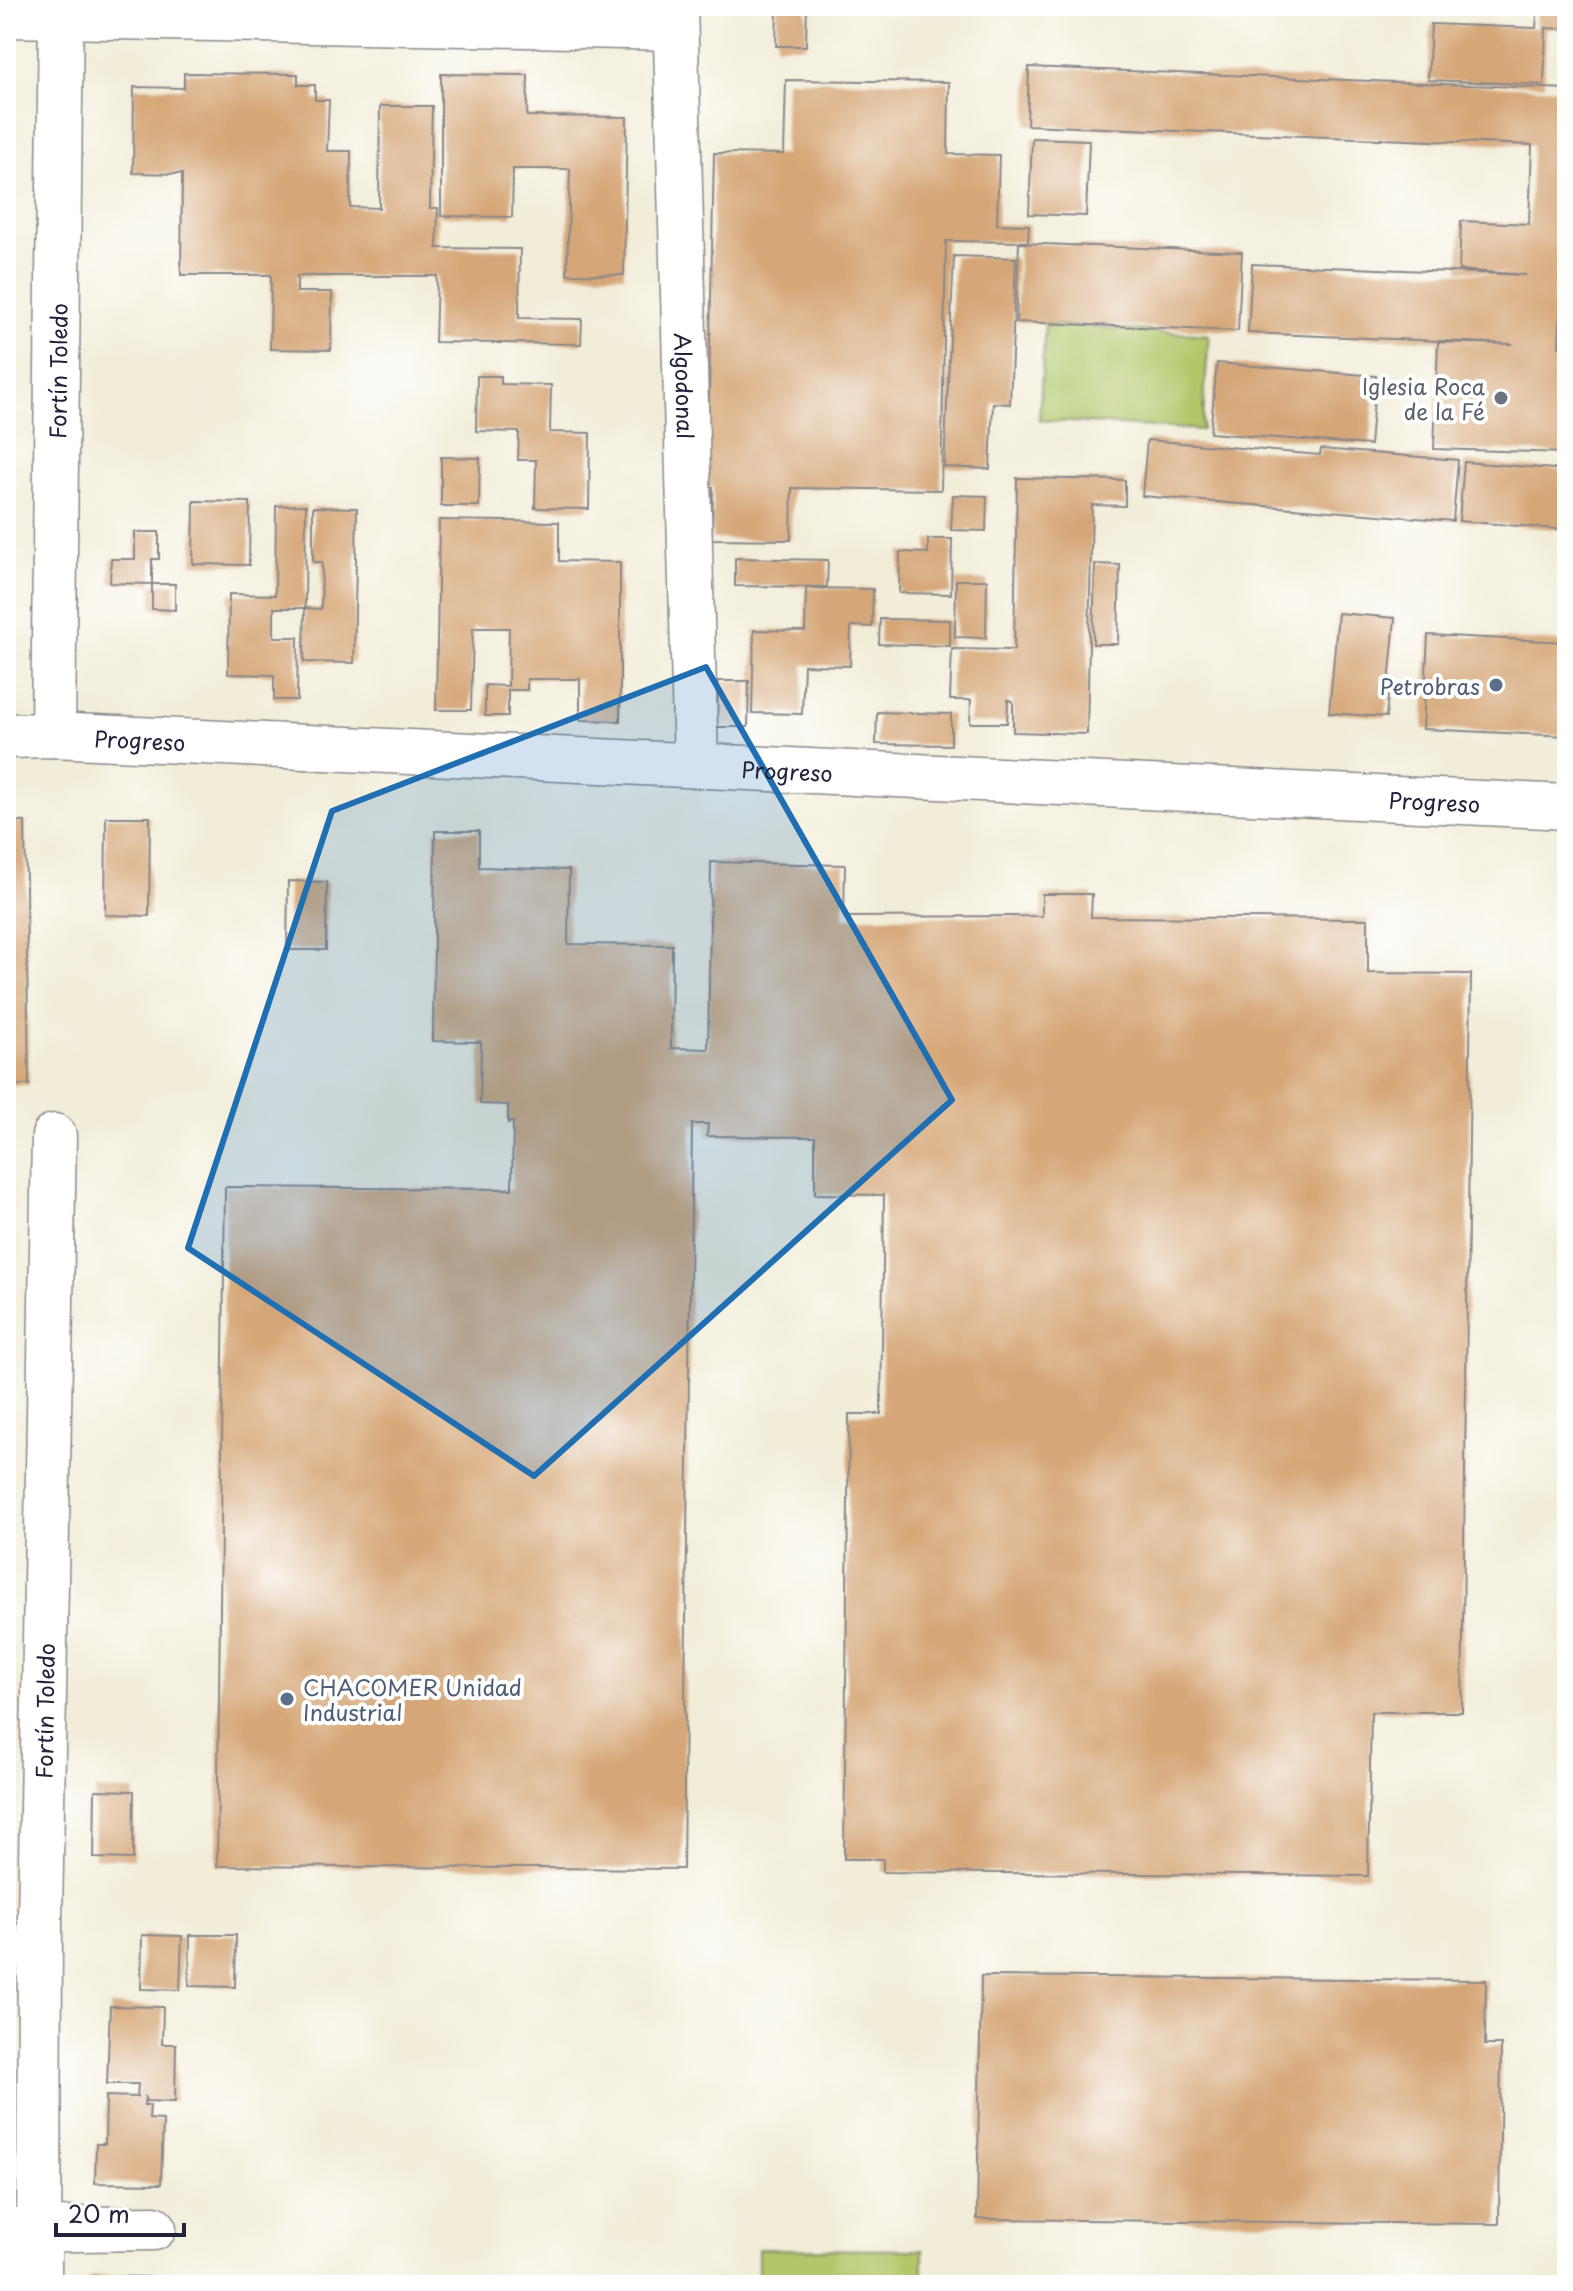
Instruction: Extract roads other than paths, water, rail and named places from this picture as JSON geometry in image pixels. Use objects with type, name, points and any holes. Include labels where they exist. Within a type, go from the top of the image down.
[{"type":"street","points":[[6,15],[61,11],[675,17]]},
{"type":"street","name":"Fortín Toledo","points":[[53,735],[61,11]]},
{"type":"street","name":"Algodonal","points":[[675,17],[696,764]]},
{"type":"street","name":"Progreso","points":[[6,736],[53,735],[696,764],[1567,807]]},
{"type":"street","name":"Fortín Toledo","points":[[39,2285],[22,2230],[54,1136]]},
{"type":"street","points":[[22,2230],[154,2228]]},
{"type":"place","name":"Iglesia Roca de la Fé","points":[[1501,398]]},
{"type":"place","name":"Petrobras","points":[[1496,685]]},
{"type":"place","name":"CHACOMER Unidad Industrial","points":[[287,1699]]}]
